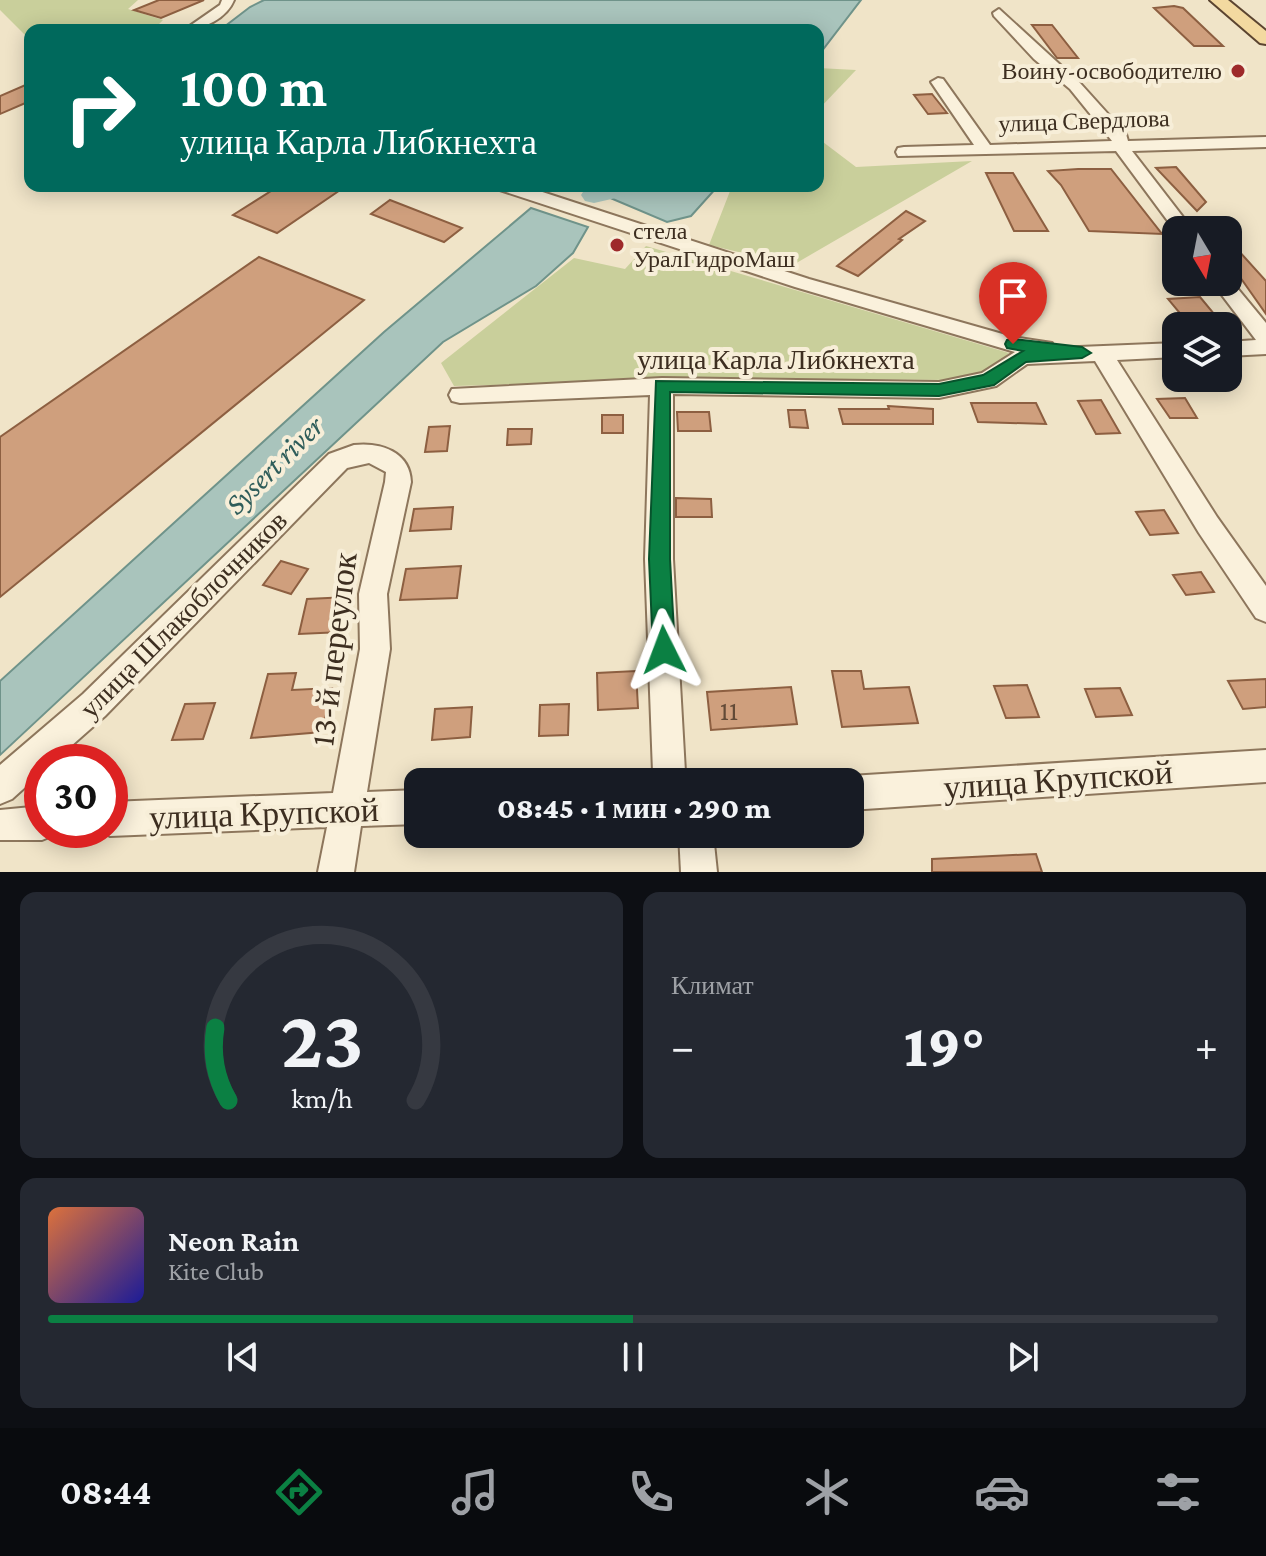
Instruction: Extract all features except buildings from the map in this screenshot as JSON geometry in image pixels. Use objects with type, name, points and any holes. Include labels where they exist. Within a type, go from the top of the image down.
[{"type":"main road","points":[[1218,0],[1266,39]]},
{"type":"main road","points":[[1239,17],[1266,17]]},
{"type":"street","points":[[200,24],[225,7],[228,0]]},
{"type":"street","points":[[999,13],[1039,56],[1075,86],[1120,137],[1120,144],[1174,216]]},
{"type":"street","points":[[938,82],[984,148]]},
{"type":"street","name":"улица Свердлова","points":[[904,152],[1266,142]]},
{"type":"street","name":"улица Карла Либкнехта","points":[[524,192],[802,283],[1013,344],[1092,353]]},
{"type":"street","points":[[1233,296],[1266,338]]},
{"type":"street","points":[[1242,348],[1266,347]]},
{"type":"street","name":"улица Карла Либкнехта","points":[[460,395],[662,386],[939,390],[988,380],[1022,357],[1162,350]]},
{"type":"street","points":[[1092,353],[1266,609]]},
{"type":"street","points":[[662,386],[659,559],[669,768]]},
{"type":"street","name":"улица Шлакоблочников","points":[[0,787],[105,694],[338,461],[351,454],[370,453]]},
{"type":"street","name":"13-й переулок","points":[[336,872],[375,649],[373,594],[380,550],[398,482],[398,468],[386,458],[370,453]]},
{"type":"street","name":"улица Крупской","points":[[864,792],[1266,766]]},
{"type":"street","name":"улица Крупской","points":[[128,818],[404,808]]},
{"type":"street","points":[[4,825],[24,824]]},
{"type":"street","points":[[697,848],[699,872]]},
{"type":"green space","points":[[0,0],[138,0],[128,9],[163,20],[159,24],[24,24],[24,34],[0,10]]},
{"type":"green space","points":[[824,68],[856,70],[824,104]]},
{"type":"green space","points":[[824,143],[856,167],[972,161],[793,265],[709,245],[730,192],[824,192]]},
{"type":"green space","points":[[646,246],[1009,353],[991,369],[963,380],[737,379],[454,386],[441,363],[574,258],[625,269]]},
{"type":"water","points":[[264,0],[861,0],[824,48],[824,24],[228,24]]},
{"type":"water","points":[[596,192],[713,192],[691,216],[667,222]]},
{"type":"water","points":[[531,208],[588,227],[573,253],[536,286],[443,342],[0,755],[0,681],[384,332]]},
{"type":"waterway","name":"Sysert river","points":[[594,195],[607,192]]},
{"type":"place","name":"Воину-освободителю","points":[[1238,71]]},
{"type":"place","name":"стела УралГидроМаш","points":[[617,245]]},
{"type":"route","points":[[664,650],[659,559],[662,386],[939,390],[988,380],[1022,357],[1082,353],[1013,344]]}]
